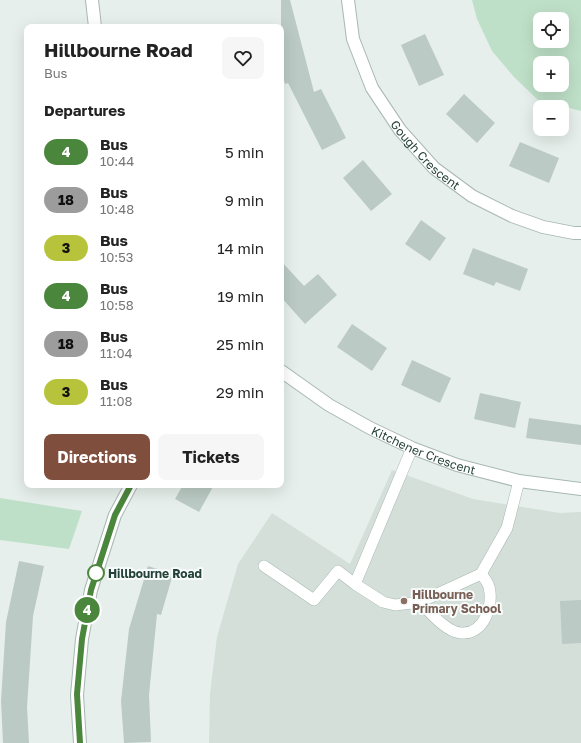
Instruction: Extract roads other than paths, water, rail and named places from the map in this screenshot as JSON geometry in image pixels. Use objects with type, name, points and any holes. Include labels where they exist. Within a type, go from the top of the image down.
[{"type":"street","points":[[92,0],[95,24]]},
{"type":"street","name":"Gough Crescent","points":[[348,0],[353,39],[372,88],[400,130],[434,168],[472,196],[512,216],[543,226],[574,233],[581,233]]},
{"type":"street","name":"Kitchener Crescent","points":[[284,373],[329,405],[370,428],[412,448],[457,465],[519,481],[581,489]]},
{"type":"street","points":[[80,743],[77,694],[82,639],[91,590],[115,515],[129,488]]},
{"type":"lane","points":[[355,584],[412,448]]},
{"type":"lane","points":[[264,566],[314,600],[338,571],[383,602],[395,605],[420,602],[481,574],[507,528],[519,481]]},
{"type":"lane","points":[[420,602],[450,629],[461,633],[470,632],[481,626],[488,612],[491,598],[489,586],[481,574]]},
{"type":"place","name":"Hillbourne Road","points":[[96,573]]},
{"type":"place","name":"Hillbourne Primary School","points":[[404,601]]}]
